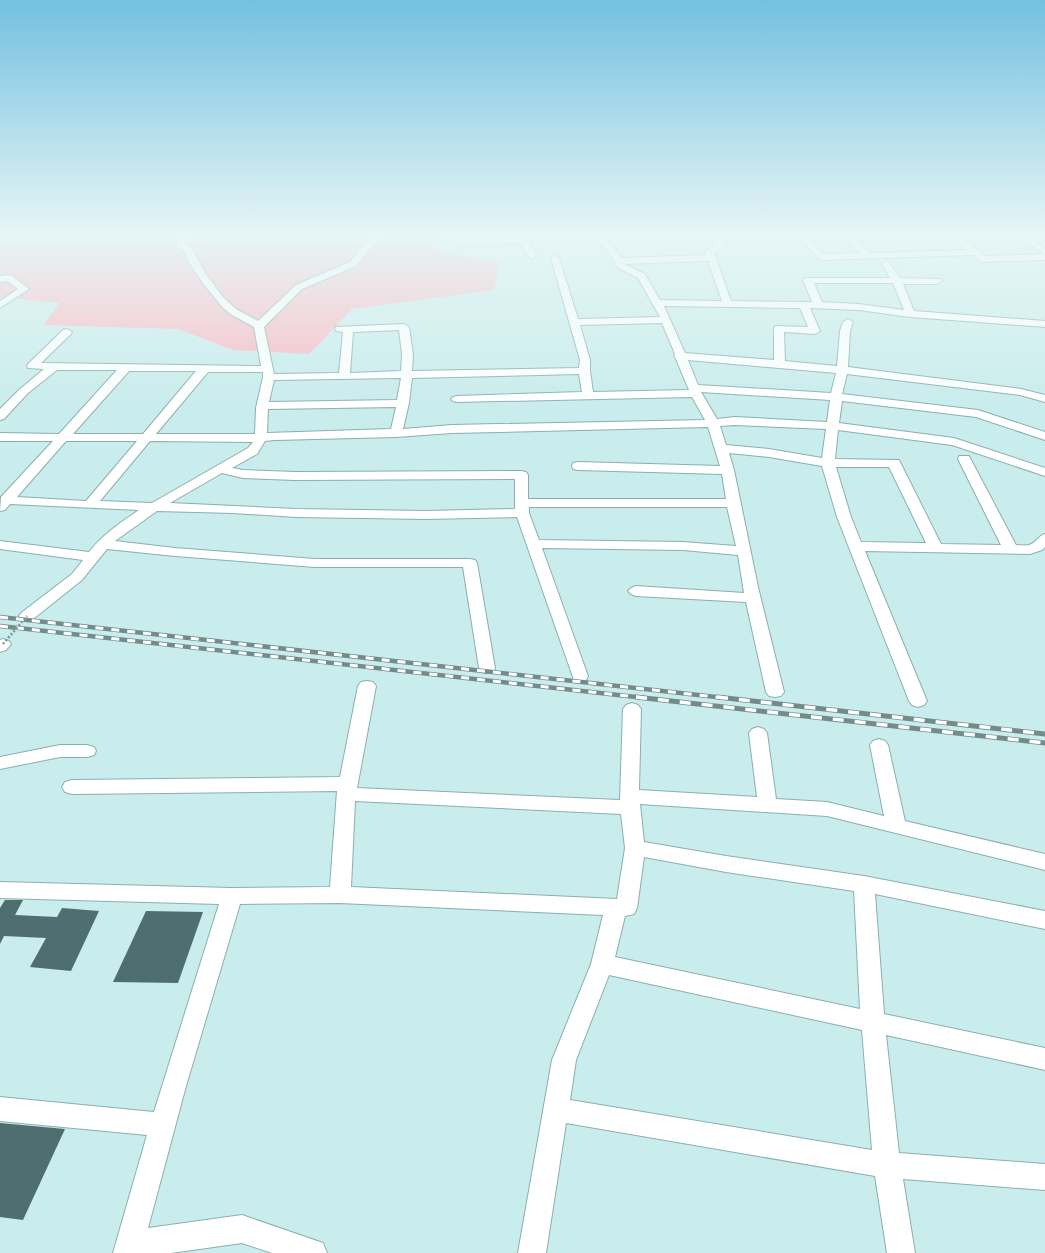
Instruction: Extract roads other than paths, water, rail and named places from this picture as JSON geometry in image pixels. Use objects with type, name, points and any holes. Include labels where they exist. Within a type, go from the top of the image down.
[{"type":"street","points":[[0,305],[16,294]]},
{"type":"street","points":[[27,616],[77,577],[103,544],[116,532],[155,506],[253,451],[261,438],[263,406],[268,373],[259,326],[231,310],[216,294]]},
{"type":"street","points":[[259,326],[291,294]]},
{"type":"street","points":[[566,294],[585,360],[584,371],[588,395]]},
{"type":"street","points":[[653,294],[695,390],[712,423],[728,470],[752,598],[775,692]]},
{"type":"street","points":[[724,294],[728,305]]},
{"type":"street","points":[[814,294],[818,305]]},
{"type":"street","points":[[902,294],[910,314]]},
{"type":"street","points":[[658,303],[860,307],[910,314],[1045,324]]},
{"type":"street","points":[[780,363],[779,328],[815,331],[804,305]]},
{"type":"street","points":[[574,322],[665,320]]},
{"type":"street","points":[[848,322],[845,331],[842,370],[836,397],[834,426],[828,463],[844,517],[918,701]]},
{"type":"street","points":[[344,376],[344,329],[404,327],[408,343],[406,374],[403,403],[396,433]]},
{"type":"street","points":[[67,332],[32,366],[205,368],[268,373],[344,376],[584,371]]},
{"type":"street","points":[[680,356],[780,363],[842,370],[1021,392],[1045,399]]},
{"type":"street","points":[[0,416],[24,391],[55,366]]},
{"type":"street","points":[[3,503],[126,367]]},
{"type":"street","points":[[90,505],[205,368]]},
{"type":"street","points":[[457,399],[695,390],[836,397],[978,414],[1045,436]]},
{"type":"street","points":[[263,406],[403,403]]},
{"type":"street","points":[[0,437],[261,438],[275,436],[396,433],[452,429],[712,423],[735,421],[834,426],[954,442],[1045,472]]},
{"type":"street","points":[[720,448],[769,453],[828,463],[894,463],[936,548]]},
{"type":"street","points":[[964,459],[1012,550]]},
{"type":"street","points":[[578,466],[728,470]]},
{"type":"street","points":[[220,469],[243,474],[294,476],[521,475],[522,508],[580,676]]},
{"type":"street","points":[[3,503],[155,506],[311,513],[426,514],[522,508],[733,503]]},
{"type":"street","points":[[855,546],[1030,550],[1037,547],[1045,538]]},
{"type":"street","points":[[103,544],[175,552],[315,563],[470,563],[487,668]]},
{"type":"street","points":[[534,544],[683,546],[744,551]]},
{"type":"street","points":[[0,545],[93,557]]},
{"type":"street","points":[[636,591],[752,598]]},
{"type":"street","points":[[340,895],[347,789],[367,686]]},
{"type":"street","points":[[0,890],[232,896],[340,895],[626,908],[635,848],[630,801],[632,709]]},
{"type":"street","points":[[758,733],[767,804]]},
{"type":"street","points":[[879,745],[896,826]]},
{"type":"street","points":[[0,763],[60,752],[87,751]]},
{"type":"street","points":[[72,787],[347,789],[630,801],[767,804],[827,809],[1045,862]]},
{"type":"street","points":[[635,848],[726,864],[864,884],[1045,920]]},
{"type":"street","points":[[864,884],[873,1022],[887,1166],[901,1253]]},
{"type":"street","points":[[232,896],[163,1125],[128,1249],[242,1229],[313,1253]]},
{"type":"street","points":[[532,1253],[564,1060],[602,964],[616,907]]},
{"type":"street","points":[[602,964],[1045,1059]]},
{"type":"street","points":[[0,1109],[163,1125]]},
{"type":"street","points":[[556,1109],[887,1166],[1045,1177]]},
{"type":"railway","points":[[0,617],[725,698]]},
{"type":"railway","points":[[0,626],[645,698]]},
{"type":"railway","points":[[636,697],[1045,743]]},
{"type":"railway","points":[[717,697],[1045,734]]}]
